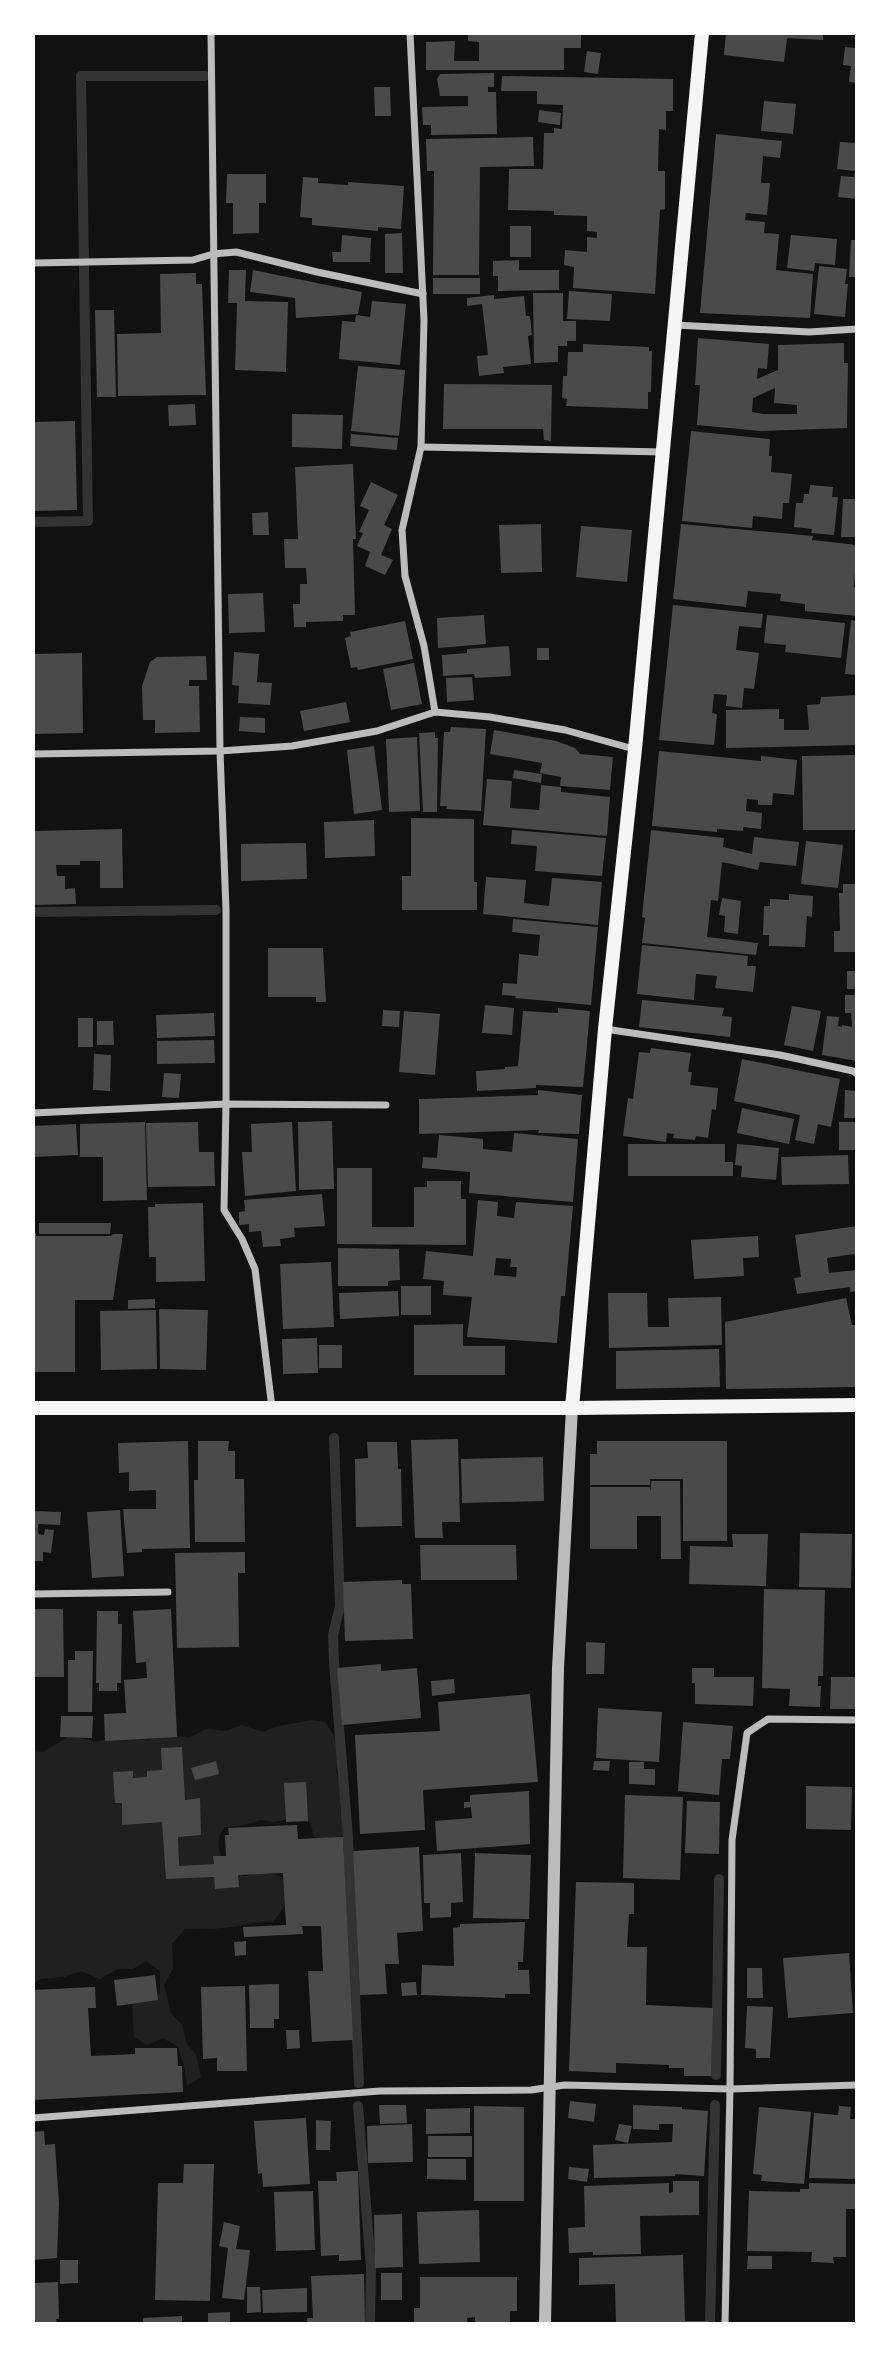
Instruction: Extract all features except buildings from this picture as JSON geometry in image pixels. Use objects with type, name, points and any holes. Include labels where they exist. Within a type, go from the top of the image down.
[{"type":"main road","points":[[572,1408],[604,1028],[635,749],[702,33]]},
{"type":"main road","points":[[33,1408],[857,1405]]},
{"type":"street","points":[[211,33],[220,751],[226,910],[224,1210],[242,1238],[256,1269],[272,1408]]},
{"type":"street","points":[[410,33],[423,294],[421,447],[402,530],[405,576],[424,646],[435,712]]},
{"type":"street","points":[[33,263],[193,260],[213,254],[236,252],[423,294]]},
{"type":"street","points":[[676,325],[809,332],[857,329]]},
{"type":"street","points":[[421,447],[664,452]]},
{"type":"street","points":[[33,754],[220,751],[292,746],[377,731],[435,712],[490,717],[565,730],[635,749]]},
{"type":"street","points":[[604,1028],[780,1055],[857,1074]]},
{"type":"street","points":[[33,1113],[226,1104],[386,1105]]},
{"type":"street","points":[[545,2324],[558,1668],[572,1408]]},
{"type":"street","points":[[33,1594],[168,1592]]},
{"type":"street","points":[[725,2324],[732,1840],[747,1733],[768,1719],[857,1720]]},
{"type":"street","points":[[33,2118],[380,2091],[531,2090],[565,2085],[730,2089],[857,2085]]},
{"type":"shaded area","points":[[310,1720],[325,1722],[339,1751],[336,1771],[341,1791],[340,1809],[346,1828],[340,1840],[319,1841],[313,1834],[311,1824],[295,1818],[273,1822],[261,1820],[225,1827],[221,1832],[219,1848],[228,1869],[245,1876],[265,1872],[288,1879],[285,1906],[273,1922],[185,1929],[172,1944],[173,1969],[164,1985],[171,2013],[182,2025],[187,2044],[196,2054],[201,2077],[187,2086],[178,2047],[163,2038],[147,2045],[134,2037],[132,2002],[148,2000],[160,1994],[160,1971],[146,1961],[133,1969],[118,1969],[100,1979],[81,1971],[64,1977],[40,1979],[33,1984],[33,1751],[43,1752],[71,1735],[96,1742],[119,1736],[148,1740],[167,1734],[189,1738],[206,1729],[226,1731],[241,1725],[264,1732]]},
{"type":"waterway","points":[[33,522],[88,521],[81,76],[205,76]]},
{"type":"waterway","points":[[33,912],[216,910]]},
{"type":"waterway","points":[[334,1438],[340,1606],[333,1635],[334,1663],[348,1838],[359,2083]]},
{"type":"waterway","points":[[716,2075],[719,1879]]},
{"type":"waterway","points":[[710,2324],[715,2105]]},
{"type":"waterway","points":[[358,2106],[371,2268],[370,2324]]}]
